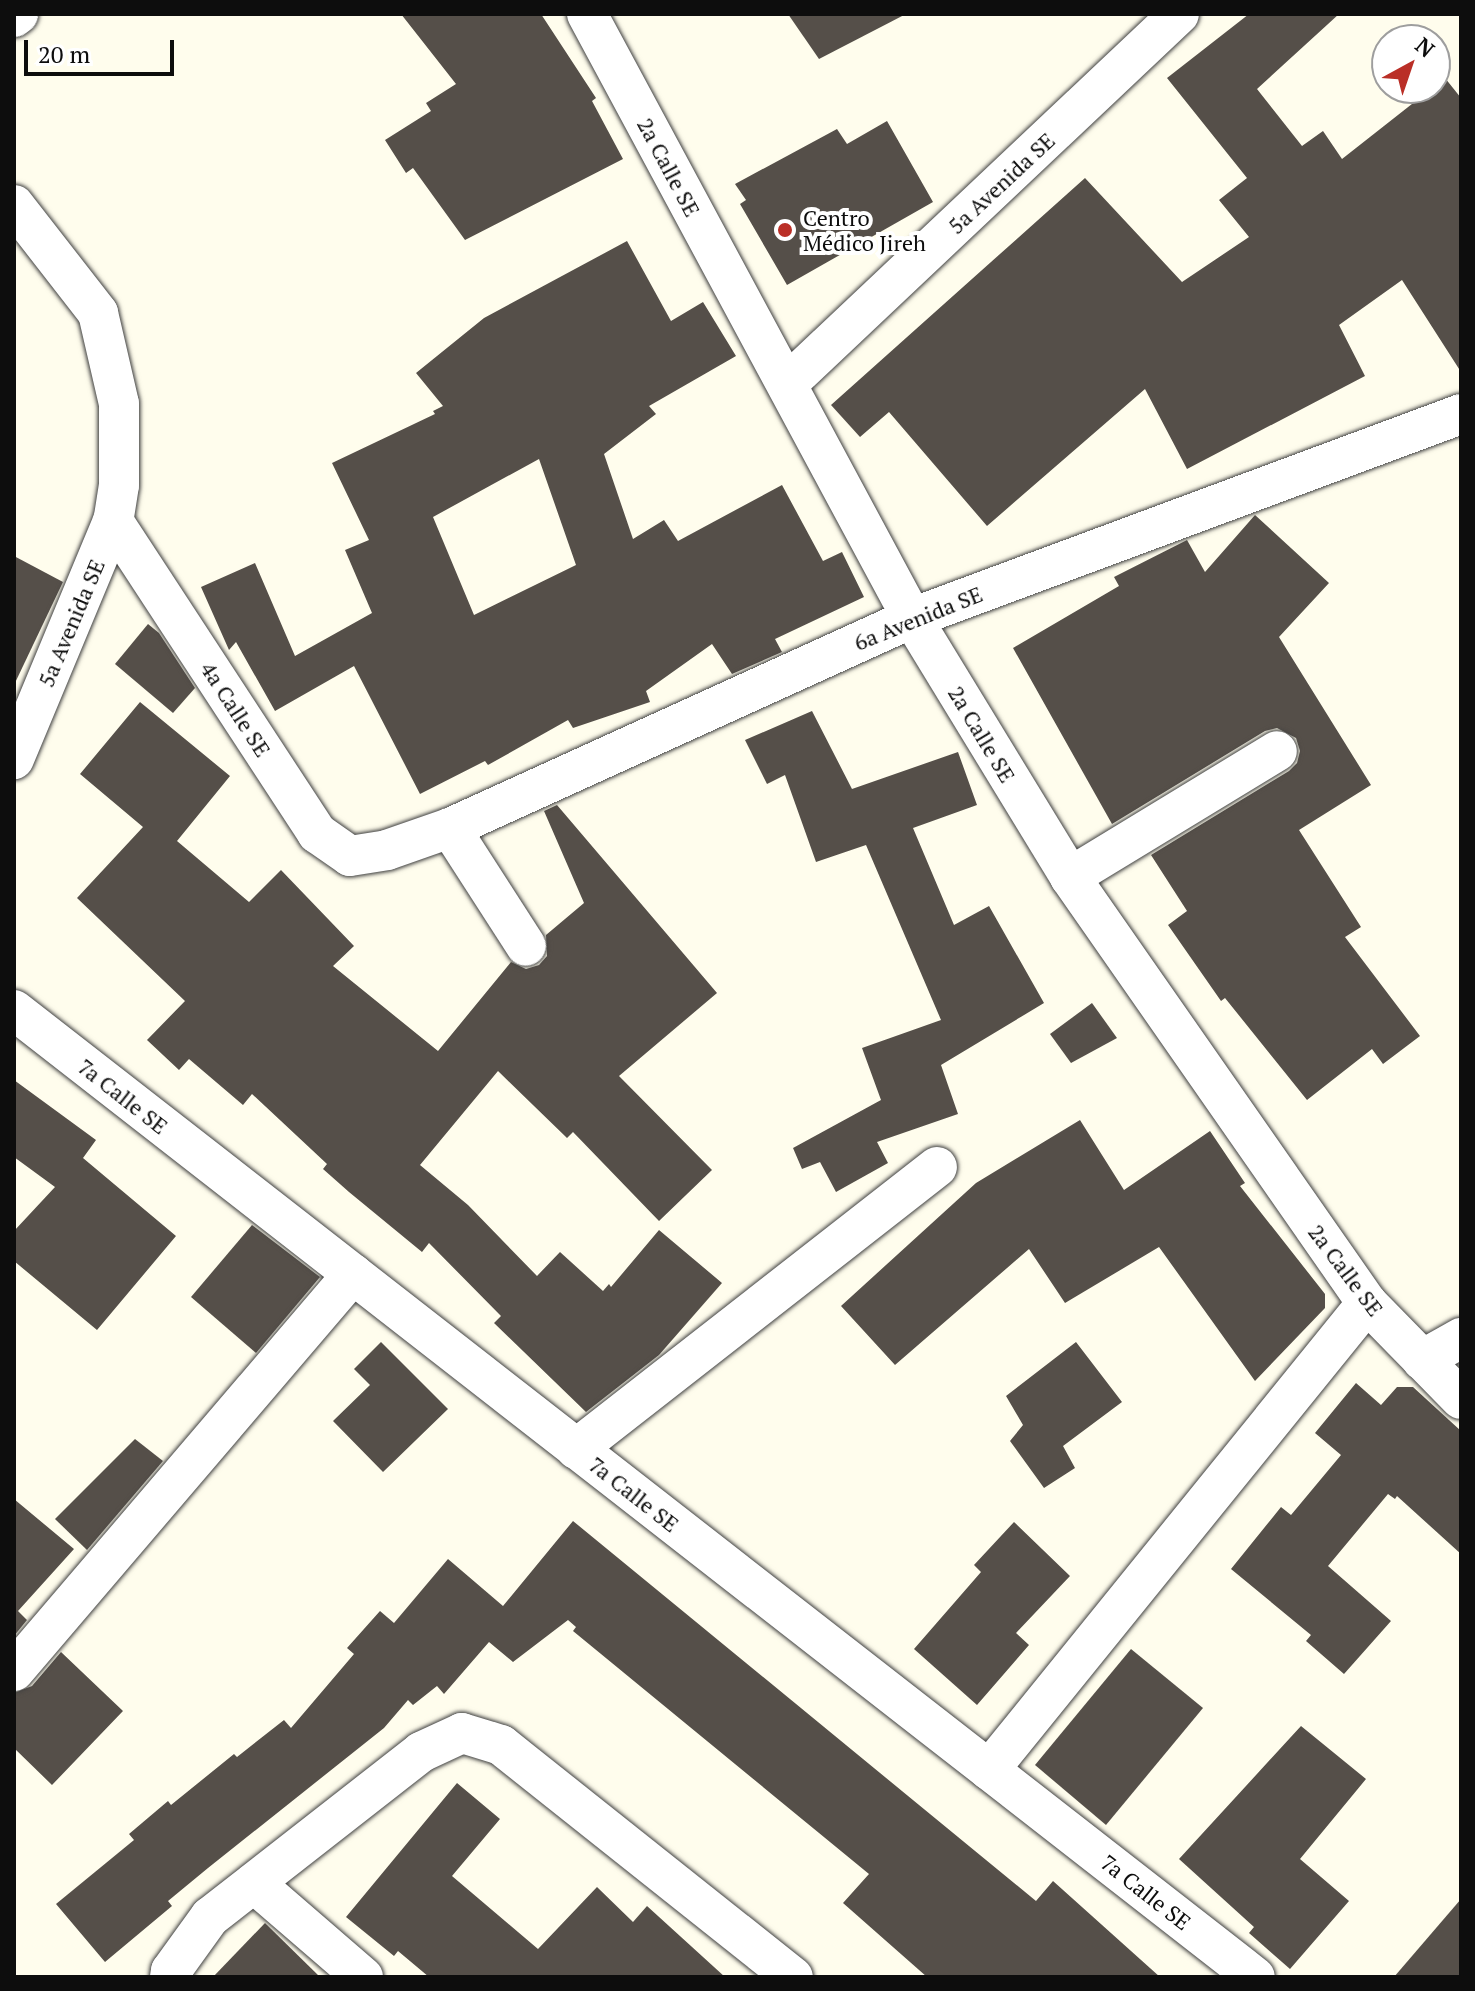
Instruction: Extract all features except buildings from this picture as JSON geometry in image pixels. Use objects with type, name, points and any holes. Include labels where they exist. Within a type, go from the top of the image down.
[{"type":"street","name":"2a Calle SE","points":[[587,14],[912,618],[1070,877],[1367,1303],[1461,1399]]},
{"type":"street","name":"5a Avenida SE","points":[[787,384],[1179,14]]},
{"type":"street","points":[[14,205],[98,313],[119,404],[116,503]]},
{"type":"street","name":"6a Avenida SE","points":[[387,850],[450,828],[912,618],[1461,414]]},
{"type":"street","name":"5a Avenida SE","points":[[14,759],[116,503]]},
{"type":"street","name":"4a Calle SE","points":[[116,503],[317,833],[350,856],[387,850]]},
{"type":"street","points":[[1070,877],[1277,751]]},
{"type":"street","points":[[450,828],[526,946]]},
{"type":"street","name":"7a Calle SE","points":[[14,1010],[1255,1977]]},
{"type":"street","points":[[576,1449],[937,1167]]},
{"type":"street","points":[[14,1671],[353,1274]]},
{"type":"street","points":[[989,1770],[1367,1303]]},
{"type":"street","points":[[1422,1360],[1461,1338]]},
{"type":"street","points":[[170,1977],[171,1971],[210,1917],[421,1752],[462,1733],[501,1745],[793,1977]]},
{"type":"street","points":[[254,1883],[363,1977]]},
{"type":"place","name":"Centro Médico Jireh","points":[[785,230]]}]
